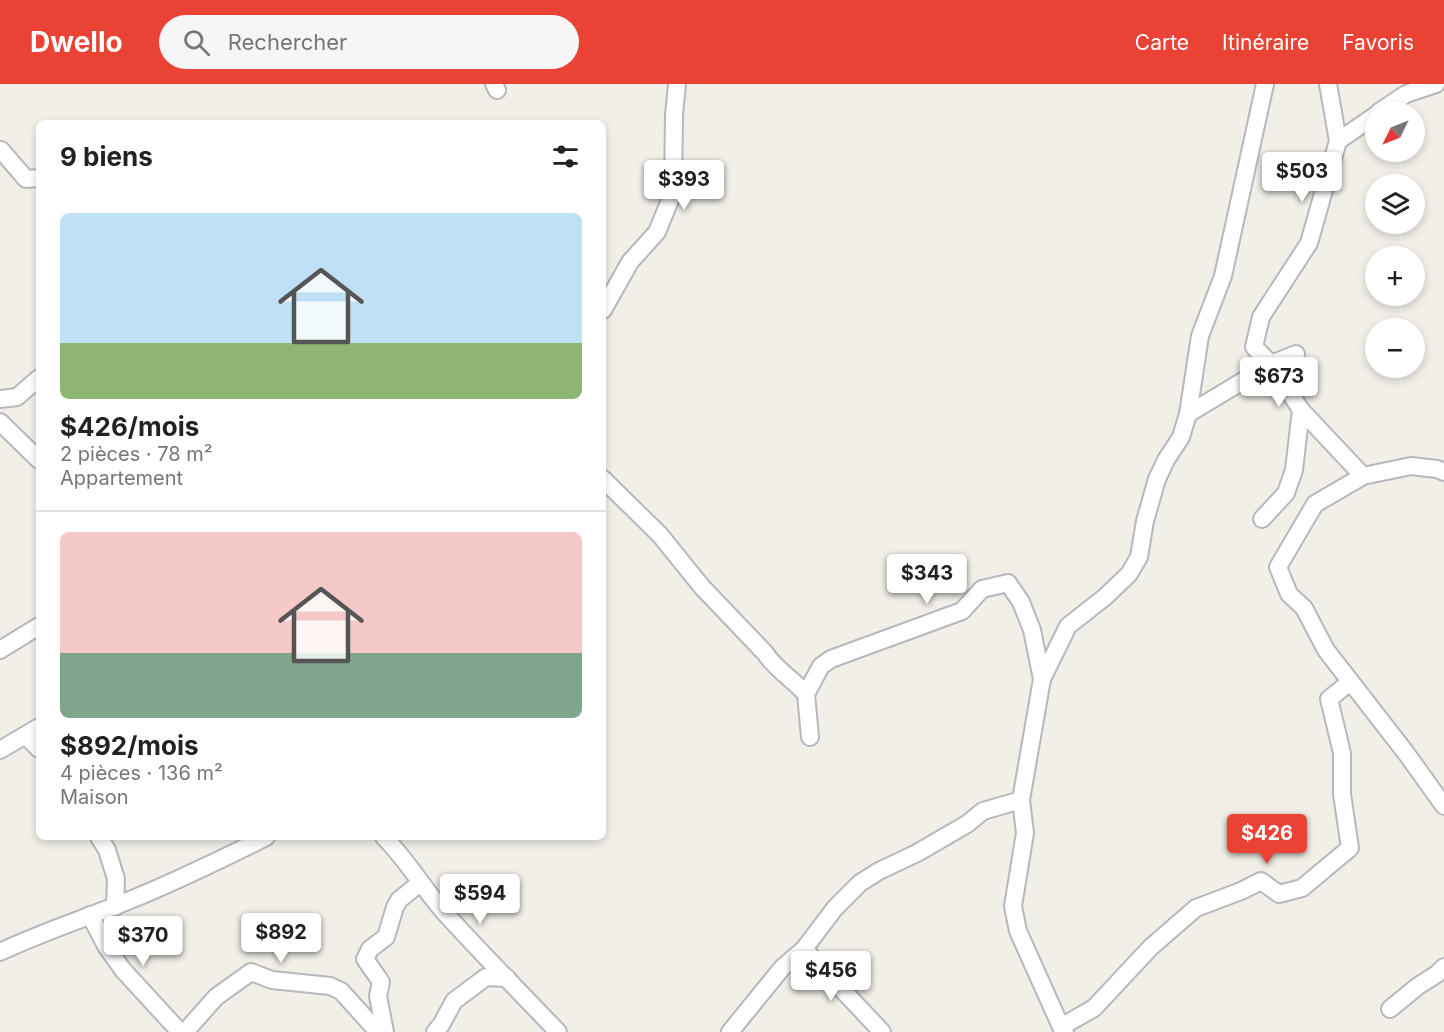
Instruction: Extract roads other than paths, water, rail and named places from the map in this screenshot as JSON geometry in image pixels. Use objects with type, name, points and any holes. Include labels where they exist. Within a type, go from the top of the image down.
[{"type":"street","points":[[606,305],[630,262],[657,232],[673,192],[674,115],[677,84]]},
{"type":"street","points":[[1255,84],[1261,106]]},
{"type":"street","points":[[1265,84],[1223,276],[1200,336],[1188,414],[1181,437],[1157,479],[1145,521],[1139,557],[1129,574],[1105,597],[1068,626],[1042,679],[1021,800],[1025,833],[1013,906],[1018,931],[1063,1030],[1094,1008],[1151,947],[1196,908],[1242,891],[1261,881],[1279,894],[1302,888],[1350,848],[1342,794],[1342,753],[1329,699],[1350,682]]},
{"type":"street","points":[[1328,84],[1338,141],[1308,243],[1261,316],[1254,347],[1271,364],[1301,410],[1363,476]]},
{"type":"street","points":[[1394,102],[1406,94],[1436,84]]},
{"type":"street","points":[[1338,141],[1365,123]]},
{"type":"street","points":[[0,151],[26,179],[36,178]]},
{"type":"street","points":[[1188,414],[1271,364],[1296,354]]},
{"type":"street","points":[[0,399],[17,397],[36,381]]},
{"type":"street","points":[[1262,519],[1286,494],[1294,470],[1301,410]]},
{"type":"street","points":[[0,422],[36,457]]},
{"type":"street","points":[[1444,472],[1411,466],[1363,476],[1315,504],[1278,567],[1289,594],[1304,608],[1326,650],[1444,806]]},
{"type":"street","points":[[606,487],[660,535],[702,587],[765,653],[772,664],[806,694]]},
{"type":"street","points":[[810,737],[806,694],[821,666],[831,659],[962,611],[982,589],[1008,583],[1021,602],[1032,630],[1042,679]]},
{"type":"street","points":[[0,650],[36,628]]},
{"type":"street","points":[[0,750],[32,732]]},
{"type":"street","points":[[730,1032],[782,968],[804,949],[835,908],[860,883],[967,824],[983,811],[1021,800]]},
{"type":"street","points":[[101,840],[107,850],[116,879],[115,906]]},
{"type":"street","points":[[0,952],[194,873],[260,840]]},
{"type":"street","points":[[387,840],[444,911],[558,1032]]},
{"type":"street","points":[[385,1032],[378,996],[381,982],[365,959],[370,950],[386,937],[399,900],[420,883]]},
{"type":"street","points":[[90,915],[106,946],[123,970],[181,1032],[185,1032],[216,997],[251,972],[272,980],[330,986],[341,991],[378,1032]]},
{"type":"street","points":[[804,949],[882,1032]]},
{"type":"street","points":[[1390,1009],[1444,967]]},
{"type":"street","points":[[435,1032],[454,1001],[486,977],[507,978]]}]
